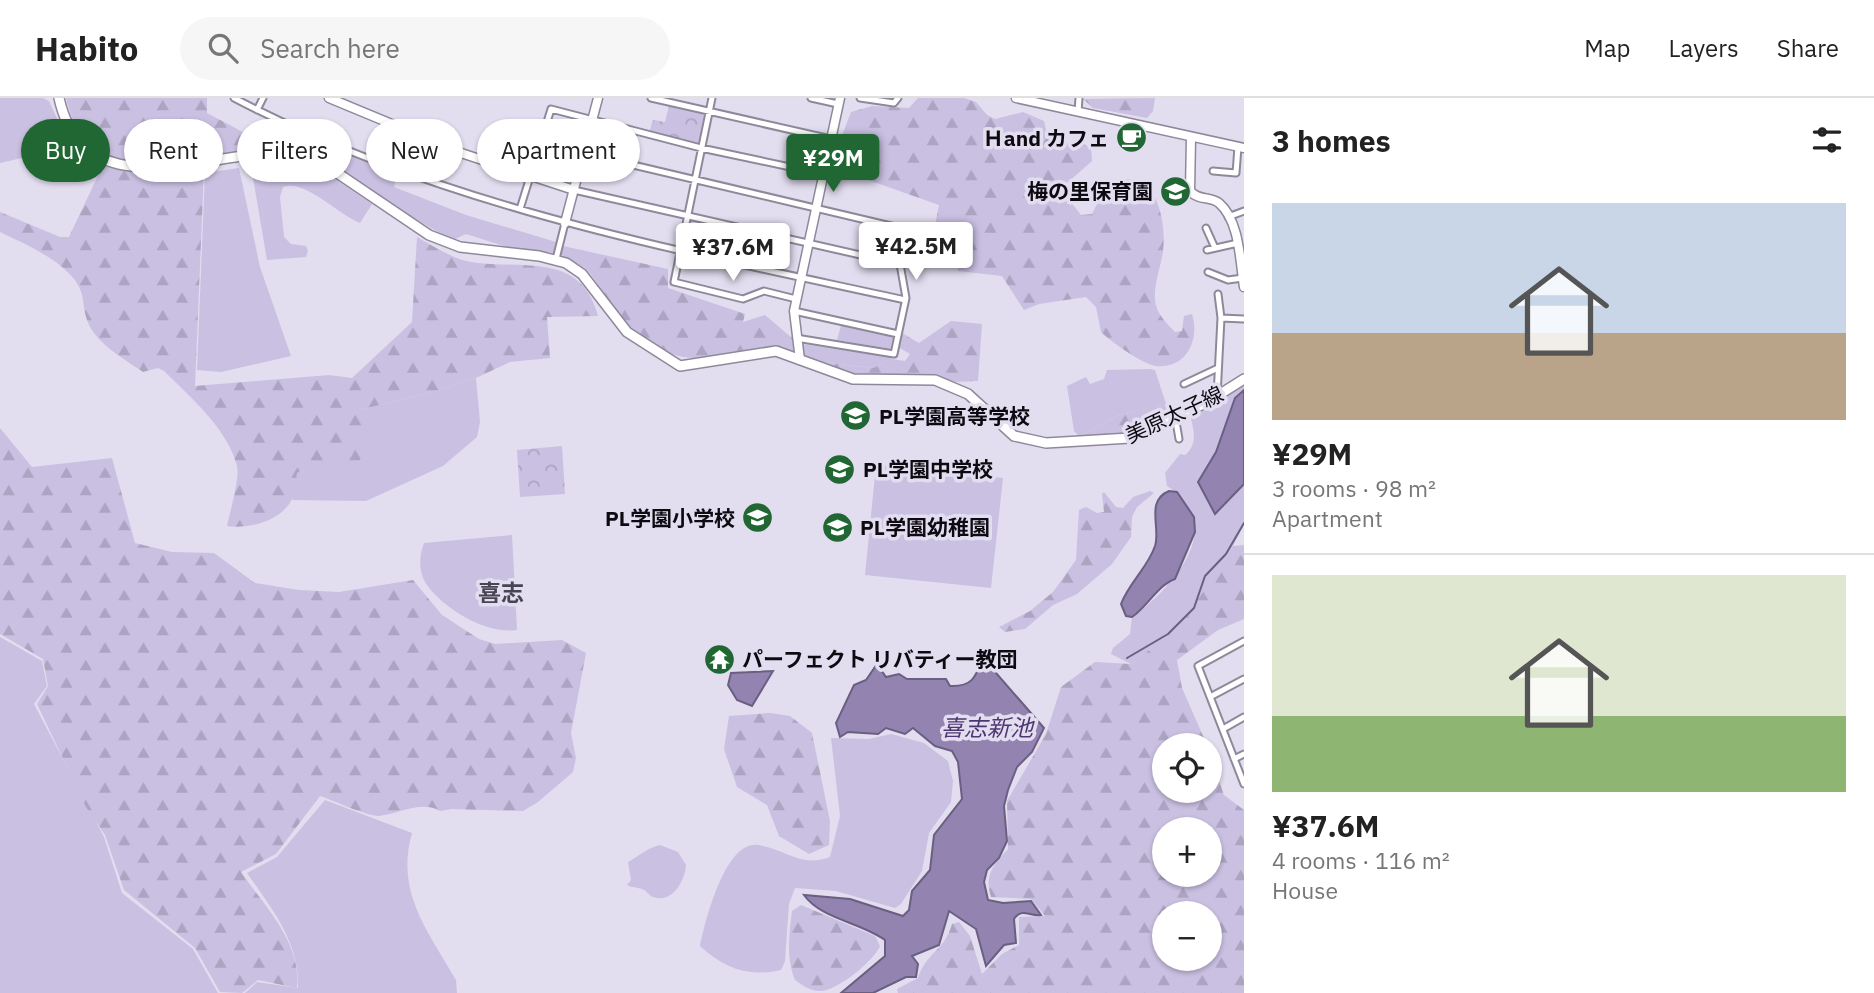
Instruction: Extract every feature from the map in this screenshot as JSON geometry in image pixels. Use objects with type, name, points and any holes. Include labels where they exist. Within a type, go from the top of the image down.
[{"type":"main road","name":"美原太子線","points":[[59,98],[67,123],[83,145],[105,160],[121,165],[149,167],[302,155],[321,162],[429,235],[478,250],[556,259],[582,274],[627,332],[680,366],[767,351],[853,379],[920,379],[949,384],[968,394],[1003,429],[1025,441],[1120,440],[1217,396],[1244,379]]},
{"type":"street","points":[[234,98],[366,155]]},
{"type":"street","points":[[257,110],[263,98]]},
{"type":"street","points":[[329,98],[376,119]]},
{"type":"street","points":[[548,119],[551,108],[592,119],[598,98]]},
{"type":"street","points":[[651,98],[831,139]]},
{"type":"street","points":[[712,98],[673,275],[676,284],[743,299],[764,291],[796,299]]},
{"type":"street","points":[[800,360],[794,311],[839,101],[811,98]]},
{"type":"street","points":[[860,98],[894,103],[898,98]]},
{"type":"street","points":[[1016,98],[1241,148],[1236,173],[1213,171]]},
{"type":"street","points":[[1078,112],[1079,98]]},
{"type":"street","points":[[640,132],[823,174]]},
{"type":"street","points":[[1191,137],[1190,191],[1195,197],[1219,203],[1228,217],[1238,243],[1243,282],[1228,280],[1208,272]]},
{"type":"street","points":[[640,167],[908,230],[900,264],[905,300],[894,354],[796,338]]},
{"type":"street","points":[[1224,172],[1224,180]]},
{"type":"street","points":[[440,182],[565,223],[905,300]]},
{"type":"street","points":[[520,209],[528,182]]},
{"type":"street","points":[[549,182],[900,264]]},
{"type":"street","points":[[556,259],[576,182]]},
{"type":"street","points":[[1228,217],[1244,211]]},
{"type":"street","points":[[1206,228],[1215,248]]},
{"type":"street","points":[[1207,250],[1238,243]]},
{"type":"street","points":[[1217,396],[1221,318],[1218,294]]},
{"type":"street","points":[[794,311],[898,334]]},
{"type":"street","points":[[1221,318],[1244,319]]},
{"type":"street","points":[[1184,384],[1218,368]]},
{"type":"street","points":[[1175,416],[1180,439]]},
{"type":"street","points":[[1244,641],[1198,666],[1244,784]]},
{"type":"street","points":[[1210,697],[1244,679]]},
{"type":"street","points":[[1223,729],[1244,717]]},
{"type":"street","points":[[1234,759],[1244,754]]},
{"type":"green space","points":[[0,98],[43,98],[49,101],[57,119],[21,119],[21,158],[0,163]]},
{"type":"green space","points":[[66,98],[207,98],[207,113],[218,119],[124,119],[124,161],[110,158],[110,119],[73,119]]},
{"type":"green space","points":[[918,98],[964,98],[976,102],[987,115],[995,119],[1023,112],[1044,121],[1048,138],[1069,144],[1080,142],[1091,148],[1092,161],[1067,183],[1067,197],[1081,215],[1092,214],[1104,190],[1113,180],[1135,180],[1144,184],[1157,202],[1163,225],[1163,248],[1155,294],[1157,309],[1175,332],[1182,331],[1184,316],[1192,314],[1194,333],[1189,350],[1183,357],[1167,366],[1156,366],[1127,352],[1101,332],[1096,307],[1086,297],[1039,304],[1024,310],[1002,276],[958,271],[957,244],[936,244],[933,235],[939,205],[857,176],[839,173],[832,162],[851,112],[872,106],[909,108]]},
{"type":"green space","points":[[1155,98],[1153,111],[1147,118],[1093,108],[1083,99]]},
{"type":"green space","points":[[669,106],[704,114],[698,144],[649,133],[653,120],[665,122]]},
{"type":"green space","points":[[223,121],[237,129],[237,153],[223,155]]},
{"type":"green space","points":[[352,157],[366,162],[366,182],[395,182],[394,187],[466,215],[556,242],[554,253],[507,247],[466,234],[455,239],[445,236],[352,179]]},
{"type":"green space","points":[[110,167],[124,170],[124,182],[204,182],[195,386],[329,375],[352,378],[412,322],[417,237],[443,252],[471,262],[529,265],[564,272],[578,281],[590,295],[598,316],[547,317],[550,358],[510,362],[476,378],[434,392],[359,410],[367,452],[357,463],[317,463],[297,473],[292,498],[279,514],[253,525],[227,526],[238,471],[232,452],[217,426],[164,371],[158,368],[143,372],[103,343],[87,320],[80,289],[74,279],[40,252],[0,232],[0,212],[60,237],[69,237],[95,182],[110,182]]},
{"type":"green space","points":[[237,168],[237,182],[242,182],[260,267],[291,356],[221,372],[197,370],[205,182],[223,182],[223,170]]},
{"type":"green space","points":[[254,182],[339,182],[372,204],[360,223],[301,188],[283,187],[280,197],[284,237],[291,244],[306,246],[308,251],[306,257],[267,260]]},
{"type":"green space","points":[[563,246],[668,269],[668,288],[745,314],[743,322],[765,315],[792,338],[794,353],[758,350],[699,358],[673,355],[662,350],[640,337],[621,319],[586,269],[559,252]]},
{"type":"green space","points":[[951,321],[982,324],[978,381],[954,382],[906,374],[851,376],[814,361],[873,368],[892,359],[905,361],[910,354],[898,347],[902,333],[919,343]]},
{"type":"green space","points":[[841,325],[893,337],[890,349],[837,340]]},
{"type":"green space","points":[[802,344],[892,359],[873,368],[814,361],[805,359]]},
{"type":"green space","points":[[1107,370],[1155,370],[1166,404],[1117,416],[1079,436],[1074,431],[1067,386],[1086,377],[1090,384],[1104,379]]},
{"type":"green space","points":[[476,378],[480,422],[477,437],[443,466],[366,501],[292,500],[297,473],[316,463],[357,463],[359,410],[434,392]]},
{"type":"green space","points":[[1244,385],[1244,390],[1235,398],[1216,452],[1198,482],[1215,513],[1244,484],[1244,524],[1182,626],[1131,664],[1111,654],[1113,648],[1130,634],[1132,617],[1154,599],[1176,575],[1185,562],[1195,534],[1193,518],[1178,495],[1167,486],[1165,473],[1180,454],[1185,455],[1192,446],[1194,431],[1190,415]]},
{"type":"green space","points":[[1165,404],[1168,412],[1126,433],[1102,438],[1079,436],[1117,416]]},
{"type":"green space","points":[[0,428],[32,467],[112,458],[135,543],[172,552],[214,553],[255,583],[299,590],[339,592],[413,580],[442,615],[479,639],[495,644],[562,640],[586,653],[571,733],[576,758],[573,772],[538,802],[523,811],[440,811],[426,807],[379,816],[320,796],[276,854],[241,872],[271,912],[288,941],[294,956],[297,988],[258,980],[242,993],[220,992],[195,948],[124,890],[105,835],[86,807],[37,704],[48,686],[43,659],[0,634]]},
{"type":"green space","points":[[562,446],[565,494],[520,497],[517,450]]},
{"type":"green space","points":[[876,465],[1003,478],[991,588],[865,575]]},
{"type":"green space","points":[[1150,491],[1154,493],[1137,507],[1132,517],[1131,537],[1112,564],[1077,594],[1053,605],[1025,629],[1005,632],[999,627],[1030,611],[1053,592],[1076,560],[1079,510],[1086,507],[1097,513],[1104,512],[1104,492],[1116,507],[1123,508],[1133,497]]},
{"type":"green space","points":[[512,535],[517,630],[493,628],[467,618],[444,603],[424,580],[420,564],[424,543]]},
{"type":"green space","points":[[1244,545],[1244,619],[1218,630],[1177,660],[1182,688],[1202,733],[1152,733],[1152,803],[1222,803],[1222,789],[1224,795],[1244,810],[1244,993],[898,993],[897,989],[918,978],[926,962],[945,940],[952,924],[959,922],[970,936],[982,974],[1002,954],[1019,945],[1019,917],[1045,916],[1031,899],[991,897],[989,876],[994,865],[1008,849],[1007,801],[1046,734],[1061,687],[1095,662],[1131,664],[1181,626],[1233,546]]},
{"type":"green space","points":[[0,637],[42,661],[47,686],[34,704],[104,837],[122,893],[193,949],[218,993],[0,993]]},
{"type":"green space","points":[[770,713],[790,716],[812,733],[830,821],[829,845],[809,854],[779,836],[767,805],[737,787],[724,749],[729,716]]},
{"type":"green space","points":[[891,734],[924,743],[948,761],[953,781],[951,802],[929,833],[922,871],[901,904],[895,908],[836,891],[795,888],[789,904],[785,961],[781,970],[747,972],[728,966],[709,954],[700,946],[707,919],[726,868],[736,855],[746,847],[758,845],[802,859],[820,860],[830,857],[840,816],[831,738],[869,739]]},
{"type":"green space","points":[[325,800],[412,833],[408,854],[411,893],[425,928],[456,980],[457,993],[245,993],[257,982],[298,988],[294,956],[283,927],[247,873],[277,857]]},
{"type":"green space","points":[[660,845],[678,852],[686,865],[676,890],[660,898],[627,885],[631,880],[628,862]]},
{"type":"green space","points":[[801,905],[875,936],[880,946],[863,967],[836,986],[820,991],[806,987],[795,980],[789,955],[792,911]]},
{"type":"water","points":[[1244,390],[1244,484],[1215,514],[1198,482],[1216,452],[1235,398]]},
{"type":"water","points":[[1169,491],[1177,492],[1194,517],[1195,532],[1175,579],[1163,586],[1132,617],[1126,616],[1121,604],[1152,554],[1156,539],[1156,508],[1162,495]]},
{"type":"water","name":"喜志新池","points":[[983,658],[1044,728],[1032,752],[1017,767],[1008,790],[1004,806],[1007,841],[999,858],[987,870],[984,882],[988,900],[1003,903],[1031,901],[1041,915],[1017,915],[1014,919],[1016,943],[1004,945],[986,966],[976,929],[949,911],[939,945],[912,956],[918,964],[916,977],[906,977],[873,993],[841,993],[885,956],[885,940],[820,910],[804,895],[850,899],[903,916],[909,910],[912,891],[930,870],[934,835],[962,799],[958,762],[952,751],[935,746],[913,728],[905,734],[886,728],[878,734],[848,732],[840,737],[836,723],[854,685],[866,680],[877,664],[886,677],[899,674],[907,679],[946,679],[950,686],[958,686],[972,679]]},
{"type":"water","points":[[773,671],[752,706],[737,700],[728,685],[731,673]]},
{"type":"waterway","points":[[1127,658],[1168,634],[1194,608],[1205,576],[1226,554],[1244,523]]},
{"type":"place","name":"Ｈand カフェ","points":[[1132,138]]},
{"type":"place","name":"梅の里保育園","points":[[1176,191]]},
{"type":"place","name":"PL学園高等学校","points":[[856,416]]},
{"type":"place","name":"PL学園中学校","points":[[840,469]]},
{"type":"place","name":"PL学園小学校","points":[[758,518]]},
{"type":"place","name":"PL学園幼稚園","points":[[837,527]]},
{"type":"place","name":"パーフェクト リバティー教団","points":[[719,659]]},
{"type":"district","name":"喜志","points":[[501,592]]}]
